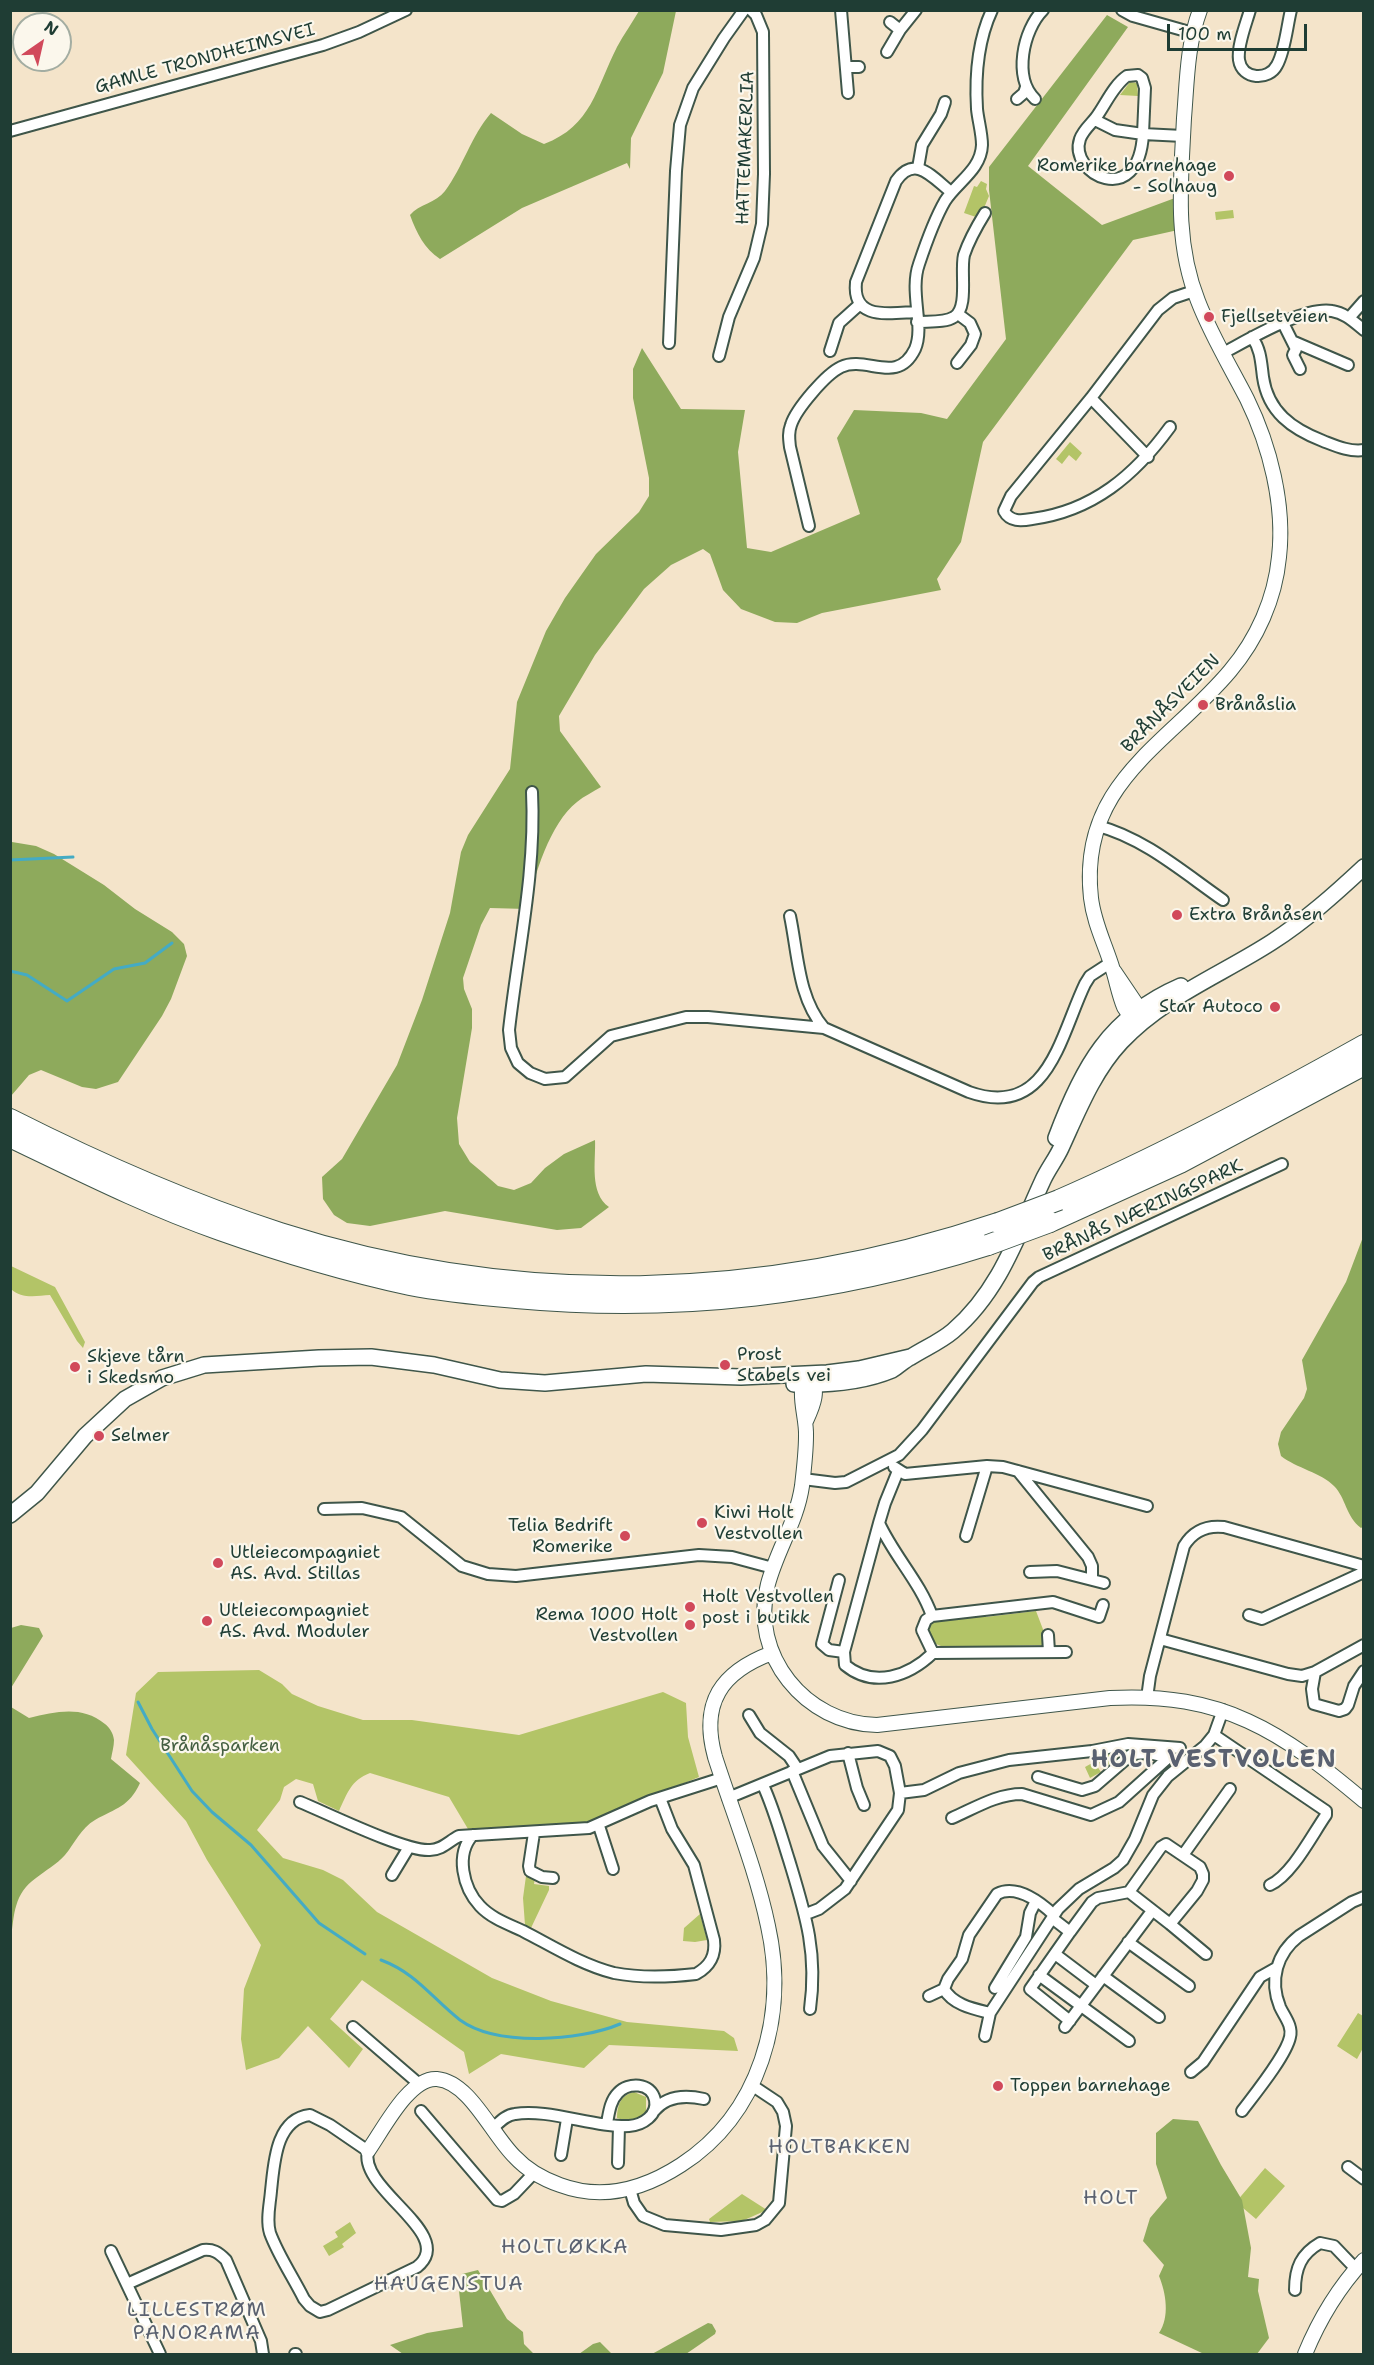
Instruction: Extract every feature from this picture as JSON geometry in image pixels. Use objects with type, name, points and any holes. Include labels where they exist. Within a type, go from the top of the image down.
[{"type":"highway","points":[[10,1119],[170,1191],[281,1233],[396,1263],[485,1279],[562,1285],[625,1287],[708,1284],[786,1276],[863,1261],[944,1241],[998,1223],[1124,1172],[1215,1127],[1364,1045]]},
{"type":"highway","points":[[10,1137],[162,1207],[262,1244],[336,1267],[413,1286],[562,1302],[626,1305],[683,1303],[749,1297],[840,1284],[931,1263],[988,1245],[1050,1222],[1180,1163],[1364,1065]]},
{"type":"main road","points":[[10,1515],[37,1493],[85,1436],[116,1406],[152,1382],[204,1365],[266,1360],[371,1357],[422,1363],[500,1380],[529,1383],[646,1374],[741,1377],[762,1382],[809,1381],[842,1371],[910,1357],[932,1346],[953,1331],[986,1296],[1006,1262],[1044,1177],[1056,1158],[1096,1076],[1137,1016],[1173,989],[1209,977],[1286,932],[1327,901],[1364,867]]},
{"type":"street","name":"GAMLE TRONDHEIMSVEI","points":[[10,131],[323,45],[406,10]]},
{"type":"street","points":[[669,343],[680,125],[693,88],[744,10]]},
{"type":"street","name":"HATTEMAKERLIA","points":[[719,356],[726,326],[754,258],[762,224],[764,32],[751,10]]},
{"type":"street","points":[[841,10],[848,93]]},
{"type":"street","points":[[887,52],[900,30],[916,10]]},
{"type":"street","points":[[809,526],[788,436],[795,416],[841,367],[849,365],[891,368],[900,365],[910,357],[916,347],[917,317],[914,290],[918,264],[937,217],[951,192],[971,172],[982,146],[977,108],[978,64],[992,10]]},
{"type":"street","points":[[1017,99],[1024,93],[1026,87],[1024,63],[1028,36],[1043,10]]},
{"type":"street","points":[[1122,10],[1133,16],[1193,33]]},
{"type":"street","name":"BRÅNÅSVEIEN","points":[[1137,1016],[1112,967],[1095,922],[1090,897],[1091,858],[1098,826],[1106,806],[1125,776],[1212,691],[1236,664],[1258,629],[1274,588],[1280,544],[1280,516],[1268,455],[1254,416],[1194,291],[1184,251],[1180,213],[1187,75],[1193,33],[1200,10]]},
{"type":"street","points":[[1250,10],[1239,51],[1239,61],[1246,72],[1256,76],[1269,74],[1277,65],[1291,10]]},
{"type":"street","points":[[890,22],[900,30]]},
{"type":"street","points":[[846,67],[859,67]]},
{"type":"street","points":[[1134,74],[1142,78],[1145,88],[1143,134],[1138,161],[1128,175],[1119,178],[1101,177],[1087,167],[1078,151],[1083,133],[1095,120],[1123,79],[1134,74]]},
{"type":"street","points":[[1026,87],[1035,99]]},
{"type":"street","points":[[918,168],[921,145],[941,114],[945,102]]},
{"type":"street","points":[[1095,120],[1115,130],[1183,136]]},
{"type":"street","points":[[951,192],[918,168],[910,168],[902,172],[896,181],[856,282],[855,291],[859,305],[872,312],[944,321],[953,318],[958,314],[963,297],[964,256],[984,213]]},
{"type":"street","points":[[1170,427],[1148,457],[1124,479],[1087,503],[1060,513],[1022,521],[1007,516],[1004,511],[1011,496],[1091,398],[1158,310],[1173,298],[1194,291]]},
{"type":"street","points":[[1349,318],[1364,301]]},
{"type":"street","points":[[830,351],[839,323],[859,305]]},
{"type":"street","points":[[1222,352],[1283,322],[1328,310],[1349,318],[1364,330]]},
{"type":"street","points":[[957,363],[971,345],[975,334],[970,322],[958,314]]},
{"type":"street","points":[[1283,322],[1296,349],[1293,355],[1300,369]]},
{"type":"street","points":[[1252,337],[1261,354],[1267,395],[1282,418],[1297,430],[1315,438],[1350,450],[1364,450]]},
{"type":"street","points":[[1292,341],[1348,366]]},
{"type":"street","points":[[1091,398],[1148,457]]},
{"type":"street","points":[[532,792],[534,825],[528,890],[509,1030],[514,1057],[525,1069],[545,1080],[559,1079],[572,1072],[611,1036],[686,1017],[728,1018],[824,1028],[969,1092],[985,1097],[1009,1097],[1023,1093],[1040,1080],[1050,1065],[1090,976],[1112,967]]},
{"type":"street","points":[[1098,826],[1121,833],[1144,846],[1222,900]]},
{"type":"street","points":[[790,916],[807,1000],[812,1014],[824,1028]]},
{"type":"street","name":"BRÅNÅS NÆRINGSPARK","points":[[888,1462],[910,1445],[1039,1277],[1282,1164]]},
{"type":"street","points":[[809,1381],[803,1408],[806,1421],[803,1479],[795,1517],[773,1568],[767,1591],[765,1615],[772,1653],[789,1682],[812,1704],[842,1719],[866,1724],[888,1724],[1088,1700],[1147,1698],[1189,1701],[1223,1710],[1261,1726],[1290,1743],[1364,1801]]},
{"type":"street","points":[[803,1479],[846,1482],[888,1462],[905,1474],[987,1466],[1018,1471],[1147,1506]]},
{"type":"street","points":[[966,1536],[987,1466]]},
{"type":"street","points":[[898,1471],[879,1523],[844,1652],[845,1665],[856,1673],[881,1679],[914,1668],[933,1653],[1066,1652]]},
{"type":"street","points":[[1018,1471],[1088,1557],[1092,1566],[1092,1580]]},
{"type":"street","points":[[324,1509],[362,1508],[401,1517],[462,1566],[488,1574],[516,1576],[699,1555],[732,1557],[773,1568]]},
{"type":"street","points":[[879,1523],[921,1591],[932,1616]]},
{"type":"street","points":[[1147,1698],[1150,1676],[1184,1546],[1190,1537],[1206,1528],[1224,1527],[1364,1567],[1362,1573],[1262,1619],[1249,1615]]},
{"type":"street","points":[[1030,1572],[1058,1570],[1104,1583]]},
{"type":"street","points":[[839,1580],[822,1644],[829,1650],[844,1652]]},
{"type":"street","points":[[1040,1590],[1042,1603]]},
{"type":"street","points":[[933,1653],[922,1630],[926,1620],[932,1616],[1053,1602],[1099,1617],[1103,1605]]},
{"type":"street","points":[[1048,1635],[1049,1652]]},
{"type":"street","points":[[1160,1639],[1302,1676],[1315,1672],[1364,1646]]},
{"type":"street","points":[[368,2151],[330,2125],[310,2115],[302,2116],[280,2138],[268,2218],[270,2233],[304,2299],[320,2312],[417,2267],[428,2255],[429,2248],[423,2235],[372,2174],[367,2157],[368,2151],[406,2096],[418,2083],[437,2079],[456,2085],[469,2098],[515,2157],[534,2172],[555,2183],[576,2190],[595,2192],[630,2189],[647,2184],[668,2173],[707,2146],[735,2115],[753,2086],[770,2026],[774,1977],[772,1948],[761,1898],[728,1798],[709,1729],[715,1698],[728,1679],[737,1670],[772,1653]]},
{"type":"street","points":[[1315,1672],[1312,1689],[1314,1704],[1340,1711],[1348,1705],[1354,1686],[1364,1671]]},
{"type":"street","points":[[985,2036],[990,2013],[1053,1917],[1078,1889],[1114,1868],[1123,1860],[1135,1839],[1153,1795],[1168,1776],[1214,1736],[1223,1710]]},
{"type":"street","points":[[749,1715],[760,1733],[789,1756],[823,1846],[851,1881]]},
{"type":"street","points":[[1214,1736],[1326,1811],[1326,1815],[1294,1862],[1276,1882],[1270,1885]]},
{"type":"street","points":[[900,1793],[924,1790],[959,1773],[1002,1761],[1135,1743],[1180,1748]]},
{"type":"street","points":[[1115,1746],[1123,1761]]},
{"type":"street","points":[[728,1798],[830,1756],[878,1750],[890,1756],[896,1766],[900,1793],[898,1810],[851,1881],[833,1899],[806,1914]]},
{"type":"street","points":[[848,1753],[864,1805]]},
{"type":"street","points":[[1038,1777],[1077,1790],[1087,1789],[1105,1778],[1132,1754],[1169,1757],[1186,1762]]},
{"type":"street","points":[[952,1818],[992,1800],[1014,1794],[1029,1796],[1091,1815],[1119,1802],[1169,1757]]},
{"type":"street","points":[[300,1802],[409,1847],[430,1850],[440,1848],[459,1836],[574,1831],[599,1826],[660,1798],[722,1778]]},
{"type":"street","points":[[763,1785],[774,1812],[806,1914],[812,1948],[813,1989],[810,2009]]},
{"type":"street","points":[[1183,1855],[1230,1789]]},
{"type":"street","points":[[473,1835],[465,1849],[464,1874],[472,1897],[490,1914],[597,1968],[631,1976],[696,1974],[703,1970],[713,1958],[714,1940],[694,1865],[672,1829],[660,1798]]},
{"type":"street","points":[[599,1826],[614,1869]]},
{"type":"street","points":[[534,1833],[528,1866],[530,1871],[542,1877],[553,1878]]},
{"type":"street","points":[[1152,1911],[1068,2024],[1030,1989],[1092,1902],[1098,1898],[1129,1892],[1161,1847],[1166,1844],[1200,1867],[1203,1874],[1203,1880],[1170,1924]]},
{"type":"street","points":[[392,1875],[409,1847]]},
{"type":"street","points":[[929,1996],[944,1989],[962,1959],[969,1935],[997,1894],[1003,1891],[1017,1892],[1036,1901],[1070,1932]]},
{"type":"street","points":[[1129,1892],[1206,1954]]},
{"type":"street","points":[[1242,2111],[1273,2067],[1290,2037],[1289,2026],[1277,1996],[1276,1968],[1281,1956],[1291,1942],[1342,1908],[1364,1897]]},
{"type":"street","points":[[995,1988],[1026,1937],[1030,1913],[1036,1901]]},
{"type":"street","points":[[1128,1942],[1189,1986]]},
{"type":"street","points":[[1054,1954],[1159,2017]]},
{"type":"street","points":[[1191,2072],[1208,2056],[1260,1977],[1276,1968]]},
{"type":"street","points":[[1039,1975],[1129,2041]]},
{"type":"street","points":[[944,1989],[947,1994],[965,2006],[990,2013]]},
{"type":"street","points":[[353,2027],[418,2083]]},
{"type":"street","points":[[607,2123],[614,2098],[630,2085],[644,2087],[652,2094],[654,2111]]},
{"type":"street","points":[[630,2189],[634,2203],[643,2216],[665,2225],[721,2230],[756,2225],[765,2220],[773,2213],[781,2195],[780,2176],[786,2126],[783,2112],[777,2102],[753,2086]]},
{"type":"street","points":[[492,2129],[506,2117],[524,2113],[619,2126],[638,2125],[645,2122],[662,2103],[680,2097],[704,2099]]},
{"type":"street","points":[[421,2111],[497,2200],[502,2201],[514,2194],[534,2172]]},
{"type":"street","points":[[561,2155],[567,2119]]},
{"type":"street","points":[[618,2163],[619,2126]]},
{"type":"street","points":[[1348,2167],[1364,2179]]},
{"type":"street","points":[[1295,2290],[1295,2278],[1302,2257],[1320,2243],[1334,2246],[1360,2265],[1345,2281],[1323,2316],[1305,2355]]},
{"type":"street","points":[[127,2284],[203,2250],[211,2249],[219,2253],[226,2260],[261,2341],[263,2355]]},
{"type":"street","points":[[111,2251],[160,2355]]},
{"type":"green space","points":[[639,11],[676,11],[663,73],[631,138],[630,169],[627,163],[522,208],[440,259],[434,255],[422,240],[410,215],[445,191],[491,113],[522,134],[544,144],[560,136],[573,127],[591,104],[617,47]]},
{"type":"green space","points":[[1107,15],[1128,27],[1028,166],[1102,225],[1175,198],[1178,230],[1133,240],[983,442],[961,542],[937,579],[941,590],[822,613],[797,623],[775,622],[741,609],[723,590],[710,554],[703,549],[671,565],[644,589],[595,655],[559,716],[560,731],[601,787],[567,811],[551,836],[534,881],[527,909],[490,908],[481,925],[463,978],[464,989],[472,1009],[472,1028],[457,1118],[459,1144],[470,1162],[498,1186],[514,1190],[531,1183],[545,1168],[564,1154],[595,1140],[596,1185],[603,1201],[609,1207],[581,1228],[557,1230],[445,1211],[370,1226],[347,1223],[334,1215],[323,1199],[322,1177],[342,1159],[397,1065],[422,1000],[450,913],[461,852],[468,835],[510,769],[517,702],[546,631],[565,598],[596,554],[639,512],[649,496],[649,478],[633,398],[633,369],[642,348],[681,409],[745,410],[738,452],[747,548],[771,552],[860,514],[837,438],[854,410],[921,413],[947,419],[1006,339],[989,190],[989,167]]},
{"type":"green space","points":[[1130,82],[1137,83],[1138,96],[1120,95]]},
{"type":"green space","points":[[981,181],[987,184],[986,189],[989,196],[984,208],[976,217],[964,213],[974,186],[977,187]]},
{"type":"green space","points":[[1233,210],[1234,218],[1216,220],[1215,212]]},
{"type":"green space","points":[[1070,442],[1082,453],[1076,461],[1069,455],[1062,464],[1056,459]]},
{"type":"green space","points":[[12,842],[36,846],[54,854],[172,932],[184,944],[187,956],[171,999],[118,1082],[96,1089],[82,1087],[41,1070],[29,1075],[11,1096]]},
{"type":"green space","points":[[1363,1237],[1364,1526],[1361,1528],[1352,1518],[1334,1486],[1329,1481],[1281,1456],[1278,1444],[1281,1432],[1304,1398],[1307,1389],[1302,1360],[1346,1282]]},
{"type":"green space","points":[[11,1266],[55,1287],[85,1342],[83,1348],[50,1295],[24,1296],[11,1289]]},
{"type":"green space","points":[[1036,1611],[1044,1632],[1043,1645],[946,1648],[931,1642],[928,1634],[932,1621],[985,1612],[986,1617]]},
{"type":"green space","points":[[21,1625],[39,1628],[43,1636],[11,1688],[11,1628]]},
{"type":"green space","name":"Brånåsparken","points":[[259,1670],[282,1684],[292,1694],[318,1706],[363,1720],[412,1720],[519,1735],[663,1692],[686,1703],[688,1737],[699,1777],[593,1824],[567,1828],[468,1829],[449,1797],[370,1773],[354,1784],[339,1811],[318,1801],[313,1784],[296,1779],[284,1787],[280,1800],[257,1830],[283,1858],[323,1870],[343,1880],[377,1912],[492,1978],[551,2001],[627,2022],[724,2031],[734,2038],[738,2051],[609,2045],[584,2068],[501,2054],[469,2074],[464,2052],[362,1980],[330,2019],[363,2049],[349,2068],[308,2026],[279,2058],[246,2070],[241,2039],[244,1989],[261,1945],[207,1860],[186,1821],[126,1755],[136,1693],[158,1672]]},
{"type":"green space","points":[[11,1707],[29,1718],[78,1712],[96,1718],[107,1726],[113,1735],[111,1759],[140,1783],[126,1802],[90,1823],[62,1859],[23,1890],[16,1905],[11,1939]]},
{"type":"green space","points":[[1109,1751],[1115,1754],[1117,1759],[1105,1772],[1094,1754]]},
{"type":"green space","points":[[1094,1762],[1101,1772],[1090,1778],[1085,1767]]},
{"type":"green space","points":[[526,1876],[535,1878],[534,1884],[549,1886],[531,1928],[525,1925],[523,1898]]},
{"type":"green space","points":[[700,1914],[707,1940],[683,1941],[684,1928]]},
{"type":"green space","points":[[1358,2013],[1363,2016],[1363,2048],[1357,2059],[1337,2046]]},
{"type":"green space","points":[[634,2092],[646,2097],[646,2111],[633,2119],[617,2118],[621,2101]]},
{"type":"green space","points":[[1173,2119],[1198,2121],[1242,2200],[1251,2248],[1248,2277],[1259,2279],[1258,2291],[1269,2338],[1257,2354],[1204,2354],[1159,2333],[1166,2312],[1164,2290],[1159,2276],[1164,2265],[1143,2241],[1150,2218],[1167,2198],[1156,2164],[1156,2133]]},
{"type":"green space","points":[[1265,2168],[1285,2186],[1256,2219],[1236,2202]]},
{"type":"green space","points":[[742,2194],[767,2210],[742,2221],[710,2222],[709,2219]]},
{"type":"green space","points":[[350,2222],[356,2233],[342,2244],[344,2247],[329,2256],[323,2246],[338,2237],[335,2232]]},
{"type":"green space","points":[[478,2270],[507,2319],[523,2332],[524,2344],[534,2354],[403,2354],[390,2345],[427,2333],[463,2327],[459,2291],[462,2274]]},
{"type":"green space","points":[[708,2323],[712,2324],[716,2331],[715,2334],[686,2354],[652,2354]]},
{"type":"green space","points":[[600,2342],[612,2354],[579,2354],[593,2344]]},
{"type":"waterway","points":[[10,860],[73,857]]},
{"type":"waterway","points":[[10,971],[27,975],[67,1001],[114,969],[145,963],[172,943]]},
{"type":"waterway","points":[[138,1702],[152,1729],[192,1791],[212,1812],[251,1845],[319,1923],[365,1954]]},
{"type":"waterway","points":[[381,1960],[414,1979],[460,2020],[476,2029],[516,2038],[539,2039],[583,2034],[620,2024]]},
{"type":"place","name":"Romerike barnehage - Solhaug","points":[[1229,176]]},
{"type":"place","name":"Fjellsetveien","points":[[1209,317]]},
{"type":"place","name":"Brånåslia","points":[[1203,705]]},
{"type":"place","name":"Extra Brånåsen","points":[[1177,915]]},
{"type":"place","name":"Star Autoco","points":[[1275,1007]]},
{"type":"place","name":"Prost Stabels vei","points":[[725,1365]]},
{"type":"place","name":"Skjeve tårn i Skedsmo","points":[[75,1367]]},
{"type":"place","name":"Selmer","points":[[99,1436]]},
{"type":"place","name":"Kiwi Holt Vestvollen","points":[[702,1523]]},
{"type":"place","name":"Telia Bedrift Romerike","points":[[625,1536]]},
{"type":"place","name":"Utleiecompagniet AS. Avd. Stillas","points":[[218,1563]]},
{"type":"place","name":"Holt Vestvollen post i butikk","points":[[690,1607]]},
{"type":"place","name":"Utleiecompagniet AS. Avd. Moduler","points":[[207,1621]]},
{"type":"place","name":"Rema 1000 Holt Vestvollen","points":[[690,1625]]},
{"type":"place","name":"Toppen barnehage","points":[[998,2086]]},
{"type":"district","name":"HOLT VESTVOLLEN","points":[[1214,1761]]},
{"type":"district","name":"HOLTBAKKEN","points":[[840,2148]]},
{"type":"district","name":"HOLT","points":[[1111,2199]]},
{"type":"district","name":"HOLTLØKKA","points":[[565,2248]]},
{"type":"district","name":"HAUGENSTUA","points":[[449,2285]]},
{"type":"district","name":"LILLESTRØM PANORAMA","points":[[197,2322]]}]
